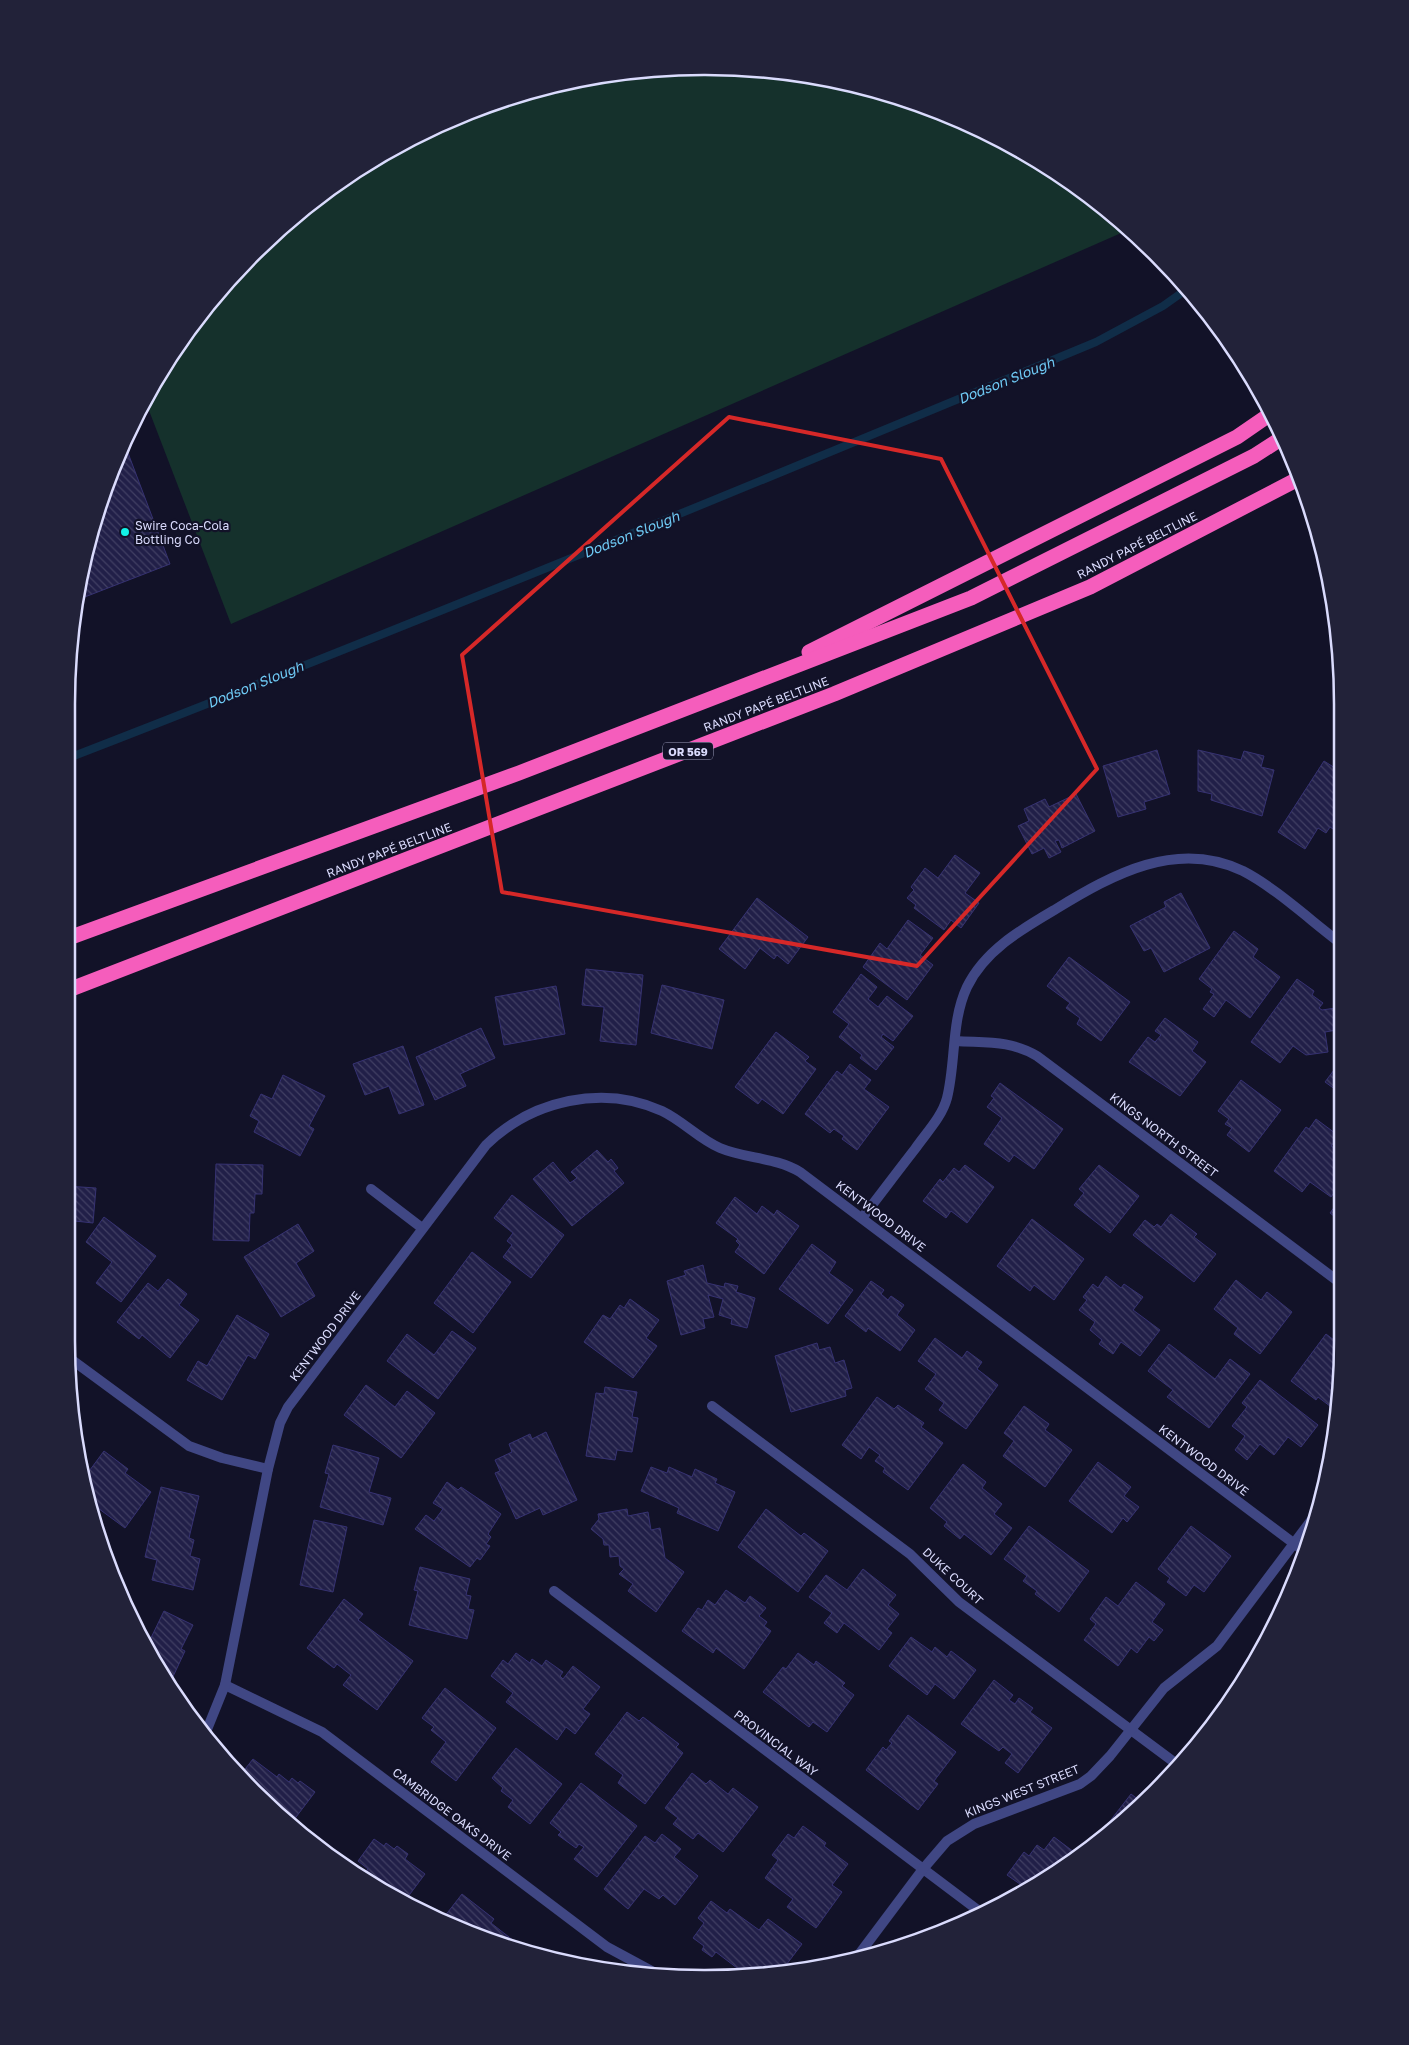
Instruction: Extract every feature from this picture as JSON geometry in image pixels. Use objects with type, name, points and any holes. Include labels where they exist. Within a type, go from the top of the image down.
[{"type":"highway","points":[[725,694],[1237,437],[1265,419]]},
{"type":"highway","name":"RANDY PAPÉ BELTLINE","points":[[75,936],[519,773],[971,598],[1254,456],[1276,442]]},
{"type":"highway","name":"RANDY PAPÉ BELTLINE","points":[[75,988],[834,694],[1090,587],[1293,482]]},
{"type":"street","points":[[862,1218],[943,1108],[956,1042],[958,1017],[967,988],[977,969],[1002,944],[1060,906],[1124,872],[1153,861],[1189,857],[1211,860],[1236,869],[1258,880],[1334,938]]},
{"type":"street","name":"KINGS NORTH STREET","points":[[956,1042],[1006,1043],[1021,1047],[1037,1056],[1334,1278]]},
{"type":"street","name":"KENTWOOD DRIVE","points":[[208,1727],[225,1685],[268,1469],[280,1423],[288,1407],[486,1145],[510,1125],[525,1116],[574,1100],[602,1097],[624,1098],[664,1112],[718,1147],[791,1167],[862,1218],[1299,1547]]},
{"type":"street","points":[[370,1189],[422,1228]]},
{"type":"street","points":[[76,1363],[189,1446],[222,1458],[268,1469]]},
{"type":"street","name":"DUKE COURT","points":[[712,1406],[910,1554],[959,1602],[1173,1761]]},
{"type":"street","name":"KINGS WEST STREET","points":[[862,1950],[923,1869],[947,1841],[962,1830],[1085,1780],[1110,1756],[1164,1688],[1217,1646],[1306,1528]]},
{"type":"street","name":"PROVINCIAL WAY","points":[[554,1592],[975,1908]]},
{"type":"street","name":"CAMBRIDGE OAKS DRIVE","points":[[225,1685],[322,1732],[607,1947],[644,1967]]},
{"type":"highlighted area","points":[[729,417],[941,459],[1097,769],[917,966],[502,892],[462,655]]},
{"type":"green space","points":[[704,75],[746,76],[787,80],[867,96],[907,108],[983,140],[1019,159],[1054,181],[1088,205],[1122,233],[231,624],[149,410],[181,355],[205,321],[259,259],[289,231],[321,205],[390,159],[464,123],[502,108],[542,96],[622,80]]},
{"type":"building","name":"Swire Coca-Cola Bottling Co","points":[[128,453],[170,564],[84,597],[96,542],[108,502]]},
{"type":"building","points":[[1157,750],[1170,794],[1144,802],[1146,809],[1118,817],[1103,766]]},
{"type":"building","points":[[1198,750],[1241,760],[1244,751],[1264,756],[1261,767],[1274,770],[1262,816],[1211,800],[1212,794],[1198,791]]},
{"type":"building","points":[[1324,761],[1334,767],[1334,830],[1330,827],[1326,833],[1318,828],[1305,849],[1278,832]]},
{"type":"building","points":[[1076,794],[1095,831],[1062,848],[1059,840],[1055,841],[1061,852],[1049,858],[1044,848],[1032,854],[1018,826],[1029,821],[1024,809],[1045,799],[1049,807]]},
{"type":"building","points":[[955,855],[980,873],[965,893],[979,903],[961,928],[951,920],[944,930],[914,908],[916,905],[907,898],[914,890],[911,887],[925,868],[938,878]]},
{"type":"building","points":[[1181,893],[1210,948],[1164,972],[1151,948],[1144,951],[1130,926],[1166,907],[1164,902]]},
{"type":"building","points":[[757,898],[808,937],[788,964],[777,955],[774,959],[760,948],[745,969],[719,949]]},
{"type":"building","points":[[908,920],[933,938],[920,955],[933,965],[907,1000],[863,967],[880,943],[887,949]]},
{"type":"building","points":[[1234,931],[1258,949],[1253,957],[1280,977],[1250,1018],[1226,1000],[1214,1017],[1203,1009],[1214,994],[1210,992],[1212,989],[1199,979]]},
{"type":"building","points":[[1069,957],[1130,1002],[1101,1041],[1077,1024],[1080,1018],[1066,1008],[1070,1003],[1047,986]]},
{"type":"building","points":[[586,969],[643,975],[636,1045],[600,1041],[604,1007],[582,1005]]},
{"type":"building","points":[[861,974],[877,987],[868,999],[878,1007],[887,996],[913,1016],[893,1041],[883,1034],[881,1037],[894,1047],[876,1070],[860,1058],[862,1055],[839,1037],[849,1024],[833,1012]]},
{"type":"building","points":[[1297,979],[1314,991],[1312,995],[1323,1003],[1319,1008],[1322,1010],[1334,1008],[1334,1030],[1325,1032],[1328,1052],[1306,1055],[1293,1046],[1280,1063],[1251,1042]]},
{"type":"building","points":[[662,985],[724,1000],[712,1049],[651,1033]]},
{"type":"building","points":[[556,986],[565,1034],[504,1045],[495,997]]},
{"type":"building","points":[[1165,1018],[1198,1042],[1192,1051],[1206,1062],[1180,1096],[1129,1062],[1148,1037],[1155,1042],[1161,1035],[1155,1031]]},
{"type":"building","points":[[481,1028],[495,1058],[460,1074],[466,1086],[435,1100],[416,1057]]},
{"type":"building","points":[[776,1032],[809,1057],[805,1061],[816,1069],[783,1114],[762,1099],[758,1104],[735,1087]]},
{"type":"building","points":[[403,1046],[424,1105],[399,1114],[389,1086],[365,1095],[353,1064]]},
{"type":"building","points":[[850,1064],[871,1080],[864,1089],[889,1107],[857,1150],[842,1139],[844,1136],[834,1129],[830,1133],[805,1114],[837,1071],[842,1075]]},
{"type":"building","points":[[1334,1070],[1334,1088],[1325,1082]]},
{"type":"building","points":[[283,1075],[325,1096],[309,1126],[314,1129],[300,1156],[254,1132],[259,1121],[250,1116],[261,1094],[272,1099]]},
{"type":"building","points":[[1241,1080],[1281,1110],[1249,1152],[1227,1135],[1232,1128],[1225,1124],[1229,1119],[1218,1111]]},
{"type":"building","points":[[1000,1083],[1063,1129],[1034,1169],[1014,1155],[1009,1162],[984,1144],[1002,1118],[987,1107],[994,1098],[991,1096]]},
{"type":"building","points":[[1316,1119],[1334,1132],[1334,1142],[1331,1146],[1334,1148],[1334,1193],[1331,1197],[1310,1182],[1302,1192],[1274,1171],[1306,1127],[1309,1129]]},
{"type":"building","points":[[597,1150],[608,1162],[611,1159],[618,1168],[614,1171],[624,1183],[572,1226],[533,1179],[553,1162],[570,1183],[577,1178],[571,1172]]},
{"type":"building","points":[[216,1164],[263,1165],[262,1194],[255,1194],[254,1213],[250,1213],[249,1241],[213,1240]]},
{"type":"building","points":[[965,1165],[994,1187],[967,1223],[951,1211],[946,1218],[923,1201],[940,1179],[943,1182],[954,1168],[959,1172]]},
{"type":"building","points":[[1099,1165],[1139,1196],[1110,1233],[1074,1205],[1084,1193],[1079,1189]]},
{"type":"building","points":[[75,1187],[96,1188],[93,1223],[75,1221]]},
{"type":"building","points":[[512,1195],[564,1235],[531,1278],[503,1257],[512,1245],[507,1241],[513,1233],[494,1218]]},
{"type":"building","points":[[735,1197],[757,1214],[762,1206],[774,1215],[777,1210],[799,1226],[764,1274],[735,1252],[740,1245],[736,1241],[738,1239],[716,1223]]},
{"type":"building","points":[[1334,1207],[1334,1216],[1330,1213]]},
{"type":"building","points":[[1171,1214],[1197,1234],[1194,1237],[1216,1254],[1194,1282],[1133,1235],[1145,1220],[1154,1227],[1157,1224],[1161,1227]]},
{"type":"building","points":[[104,1217],[156,1256],[121,1302],[96,1283],[112,1262],[86,1242]]},
{"type":"building","points":[[1032,1219],[1084,1259],[1054,1300],[1034,1285],[1030,1291],[997,1266]]},
{"type":"building","points":[[298,1224],[314,1251],[296,1263],[315,1296],[281,1317],[244,1257]]},
{"type":"building","points":[[812,1244],[836,1262],[829,1273],[853,1290],[828,1324],[779,1289]]},
{"type":"building","points":[[472,1252],[511,1282],[473,1333],[434,1303]]},
{"type":"building","points":[[703,1265],[707,1283],[724,1287],[725,1283],[738,1286],[736,1292],[755,1298],[747,1328],[731,1324],[732,1319],[719,1315],[723,1299],[708,1295],[714,1317],[703,1319],[705,1328],[681,1335],[667,1281],[686,1275],[684,1271]]},
{"type":"building","points":[[1106,1276],[1121,1288],[1124,1284],[1143,1297],[1133,1310],[1160,1330],[1140,1356],[1121,1342],[1113,1354],[1099,1344],[1102,1340],[1090,1330],[1095,1322],[1079,1310],[1087,1300],[1083,1297],[1093,1284],[1098,1288]]},
{"type":"building","points":[[168,1279],[187,1294],[179,1305],[199,1320],[170,1358],[142,1335],[139,1339],[117,1322],[148,1283],[158,1291]]},
{"type":"building","points":[[1236,1280],[1261,1300],[1267,1292],[1292,1312],[1260,1354],[1234,1334],[1238,1328],[1214,1309]]},
{"type":"building","points":[[871,1281],[884,1290],[881,1294],[888,1300],[891,1296],[904,1305],[897,1315],[915,1330],[900,1351],[868,1328],[866,1332],[845,1316]]},
{"type":"building","points":[[630,1299],[659,1320],[646,1338],[657,1346],[633,1378],[584,1342],[603,1315],[610,1319],[620,1305],[624,1308]]},
{"type":"building","points":[[237,1315],[269,1334],[255,1359],[248,1355],[222,1400],[187,1380],[198,1361],[207,1366]]},
{"type":"building","points":[[452,1331],[476,1348],[438,1399],[387,1361],[407,1334],[434,1355]]},
{"type":"building","points":[[1326,1334],[1334,1340],[1331,1407],[1318,1397],[1316,1400],[1291,1381]]},
{"type":"building","points":[[935,1338],[962,1358],[967,1351],[982,1362],[977,1369],[998,1385],[966,1429],[939,1410],[944,1403],[925,1389],[936,1374],[918,1361]]},
{"type":"building","points":[[817,1343],[819,1350],[830,1347],[835,1363],[844,1360],[852,1388],[845,1390],[846,1396],[791,1412],[775,1356]]},
{"type":"building","points":[[1169,1344],[1215,1379],[1230,1359],[1250,1374],[1209,1428],[1167,1397],[1173,1390],[1148,1371]]},
{"type":"building","points":[[1260,1380],[1318,1425],[1301,1447],[1288,1437],[1274,1455],[1260,1444],[1247,1460],[1235,1450],[1245,1436],[1232,1426],[1247,1407],[1242,1403]]},
{"type":"building","points":[[366,1385],[395,1407],[407,1391],[435,1413],[401,1458],[344,1415]]},
{"type":"building","points":[[605,1387],[637,1392],[632,1417],[638,1418],[632,1452],[617,1450],[615,1460],[586,1456],[596,1393],[604,1394]]},
{"type":"building","points":[[877,1397],[894,1409],[898,1405],[924,1423],[921,1427],[943,1443],[908,1490],[883,1472],[885,1468],[875,1461],[880,1455],[869,1447],[861,1459],[842,1445]]},
{"type":"building","points":[[1024,1406],[1049,1424],[1045,1430],[1072,1450],[1045,1487],[1003,1456],[1014,1441],[1004,1433]]},
{"type":"building","points":[[546,1432],[577,1500],[543,1515],[540,1508],[516,1519],[495,1473],[500,1471],[495,1460],[512,1452],[509,1444],[530,1434],[532,1439]]},
{"type":"building","points":[[333,1445],[379,1458],[369,1492],[391,1498],[383,1525],[320,1507],[329,1474],[325,1473]]},
{"type":"building","points":[[104,1451],[128,1469],[125,1473],[151,1492],[125,1528],[97,1508],[89,1471]]},
{"type":"building","points":[[1098,1462],[1131,1487],[1124,1496],[1139,1507],[1127,1522],[1123,1518],[1112,1533],[1069,1501]]},
{"type":"building","points":[[963,1464],[986,1482],[982,1488],[1002,1504],[994,1514],[1012,1528],[991,1555],[964,1534],[960,1539],[944,1526],[947,1522],[930,1508]]},
{"type":"building","points":[[651,1467],[667,1473],[669,1467],[692,1477],[695,1469],[717,1479],[715,1483],[735,1492],[718,1531],[677,1513],[679,1508],[641,1491]]},
{"type":"building","points":[[447,1482],[458,1490],[461,1487],[501,1514],[488,1534],[491,1537],[486,1544],[490,1546],[480,1560],[477,1558],[470,1567],[415,1529],[426,1515],[434,1521],[443,1509],[433,1503]]},
{"type":"building","points":[[161,1487],[199,1496],[189,1538],[194,1540],[190,1556],[200,1559],[193,1590],[152,1580],[157,1560],[145,1557]]},
{"type":"building","points":[[627,1509],[628,1516],[648,1512],[651,1530],[660,1528],[665,1558],[684,1572],[656,1612],[628,1591],[633,1584],[619,1574],[624,1569],[620,1566],[619,1556],[610,1557],[609,1545],[604,1545],[603,1539],[591,1529],[599,1519],[598,1514]]},
{"type":"building","points":[[766,1509],[801,1536],[804,1533],[828,1551],[798,1592],[738,1547]]},
{"type":"building","points":[[314,1520],[347,1527],[333,1592],[300,1585]]},
{"type":"building","points":[[1029,1526],[1089,1571],[1059,1612],[1035,1594],[1037,1591],[1023,1581],[1027,1576],[1004,1559]]},
{"type":"building","points":[[1191,1526],[1231,1556],[1204,1592],[1194,1585],[1186,1596],[1167,1582],[1170,1578],[1158,1569]]},
{"type":"building","points":[[420,1567],[470,1579],[466,1595],[471,1596],[468,1609],[474,1610],[467,1639],[409,1625],[418,1591],[414,1590]]},
{"type":"building","points":[[863,1569],[896,1595],[888,1605],[899,1614],[887,1629],[892,1633],[879,1650],[844,1623],[837,1633],[824,1623],[832,1613],[809,1597],[826,1575],[847,1590]]},
{"type":"building","points":[[1136,1582],[1165,1604],[1152,1622],[1163,1630],[1154,1641],[1149,1637],[1137,1653],[1131,1648],[1118,1666],[1084,1640],[1096,1624],[1090,1619],[1106,1597],[1118,1606]]},
{"type":"building","points":[[726,1590],[745,1603],[750,1596],[766,1608],[759,1616],[767,1622],[764,1626],[771,1631],[744,1669],[716,1648],[713,1653],[682,1631],[698,1608],[702,1610],[708,1600],[715,1605]]},
{"type":"building","points":[[344,1599],[363,1614],[358,1620],[413,1661],[377,1710],[343,1685],[351,1675],[337,1664],[334,1668],[307,1648]]},
{"type":"building","points":[[164,1611],[193,1625],[181,1649],[185,1651],[173,1677],[150,1639]]},
{"type":"building","points":[[911,1637],[932,1652],[935,1647],[947,1657],[951,1651],[976,1670],[954,1699],[935,1684],[927,1695],[889,1666]]},
{"type":"building","points":[[516,1653],[530,1663],[532,1659],[542,1666],[546,1660],[563,1672],[560,1676],[563,1679],[573,1666],[600,1687],[583,1709],[590,1714],[575,1734],[566,1727],[557,1740],[506,1702],[513,1693],[491,1676],[503,1660],[508,1664]]},
{"type":"building","points":[[798,1653],[814,1665],[816,1661],[845,1683],[842,1686],[854,1695],[827,1732],[813,1722],[809,1727],[763,1692],[783,1667],[786,1669]]},
{"type":"building","points":[[994,1680],[1013,1695],[1009,1700],[1015,1704],[1019,1698],[1033,1708],[1030,1712],[1052,1728],[1018,1773],[1005,1763],[1012,1754],[1003,1747],[999,1751],[961,1724]]},
{"type":"building","points":[[445,1688],[496,1728],[456,1781],[431,1762],[446,1742],[431,1730],[434,1727],[422,1718]]},
{"type":"building","points":[[627,1712],[639,1721],[643,1717],[679,1744],[676,1747],[683,1753],[645,1804],[618,1783],[623,1775],[595,1754]]},
{"type":"building","points":[[908,1715],[956,1752],[934,1781],[938,1784],[918,1810],[866,1770],[883,1747],[886,1750],[892,1743],[889,1741]]},
{"type":"building","points":[[516,1748],[562,1784],[530,1824],[508,1807],[513,1800],[501,1791],[503,1788],[492,1778]]},
{"type":"building","points":[[253,1759],[277,1777],[279,1774],[289,1782],[292,1778],[298,1783],[300,1781],[315,1792],[295,1819],[244,1770]]},
{"type":"building","points":[[692,1773],[706,1784],[710,1780],[728,1794],[733,1788],[758,1807],[723,1852],[698,1833],[693,1839],[673,1824],[678,1818],[665,1808]]},
{"type":"building","points":[[581,1783],[637,1826],[597,1877],[574,1859],[584,1847],[579,1844],[576,1848],[558,1835],[561,1832],[550,1823]]},
{"type":"building","points":[[1131,1794],[1137,1798],[1120,1814],[1110,1821]]},
{"type":"building","points":[[803,1826],[826,1843],[824,1846],[848,1864],[832,1885],[842,1892],[816,1928],[787,1907],[793,1899],[765,1878],[778,1860],[772,1855],[788,1834],[794,1838]]},
{"type":"building","points":[[662,1834],[681,1849],[674,1857],[698,1876],[675,1905],[663,1895],[659,1899],[644,1889],[628,1909],[604,1889],[645,1836],[655,1843]]},
{"type":"building","points":[[1054,1837],[1073,1851],[1021,1885],[1007,1875],[1024,1852],[1029,1856],[1037,1845],[1044,1850]]},
{"type":"building","points":[[374,1839],[384,1846],[386,1843],[394,1849],[397,1846],[408,1854],[405,1859],[425,1874],[409,1896],[366,1871],[368,1869],[358,1861]]},
{"type":"building","points":[[462,1894],[494,1919],[491,1923],[513,1940],[502,1937],[446,1914]]},
{"type":"building","points":[[711,1901],[727,1913],[730,1909],[759,1930],[768,1919],[802,1944],[786,1965],[736,1969],[716,1952],[712,1957],[702,1950],[704,1946],[693,1938],[704,1923],[698,1918]]},
{"type":"waterway","name":"Dodson Slough","points":[[75,755],[582,554],[1096,342],[1163,306],[1181,293]]},
{"type":"place","name":"Swire Coca-Cola Bottling Co","points":[[125,532]]}]
